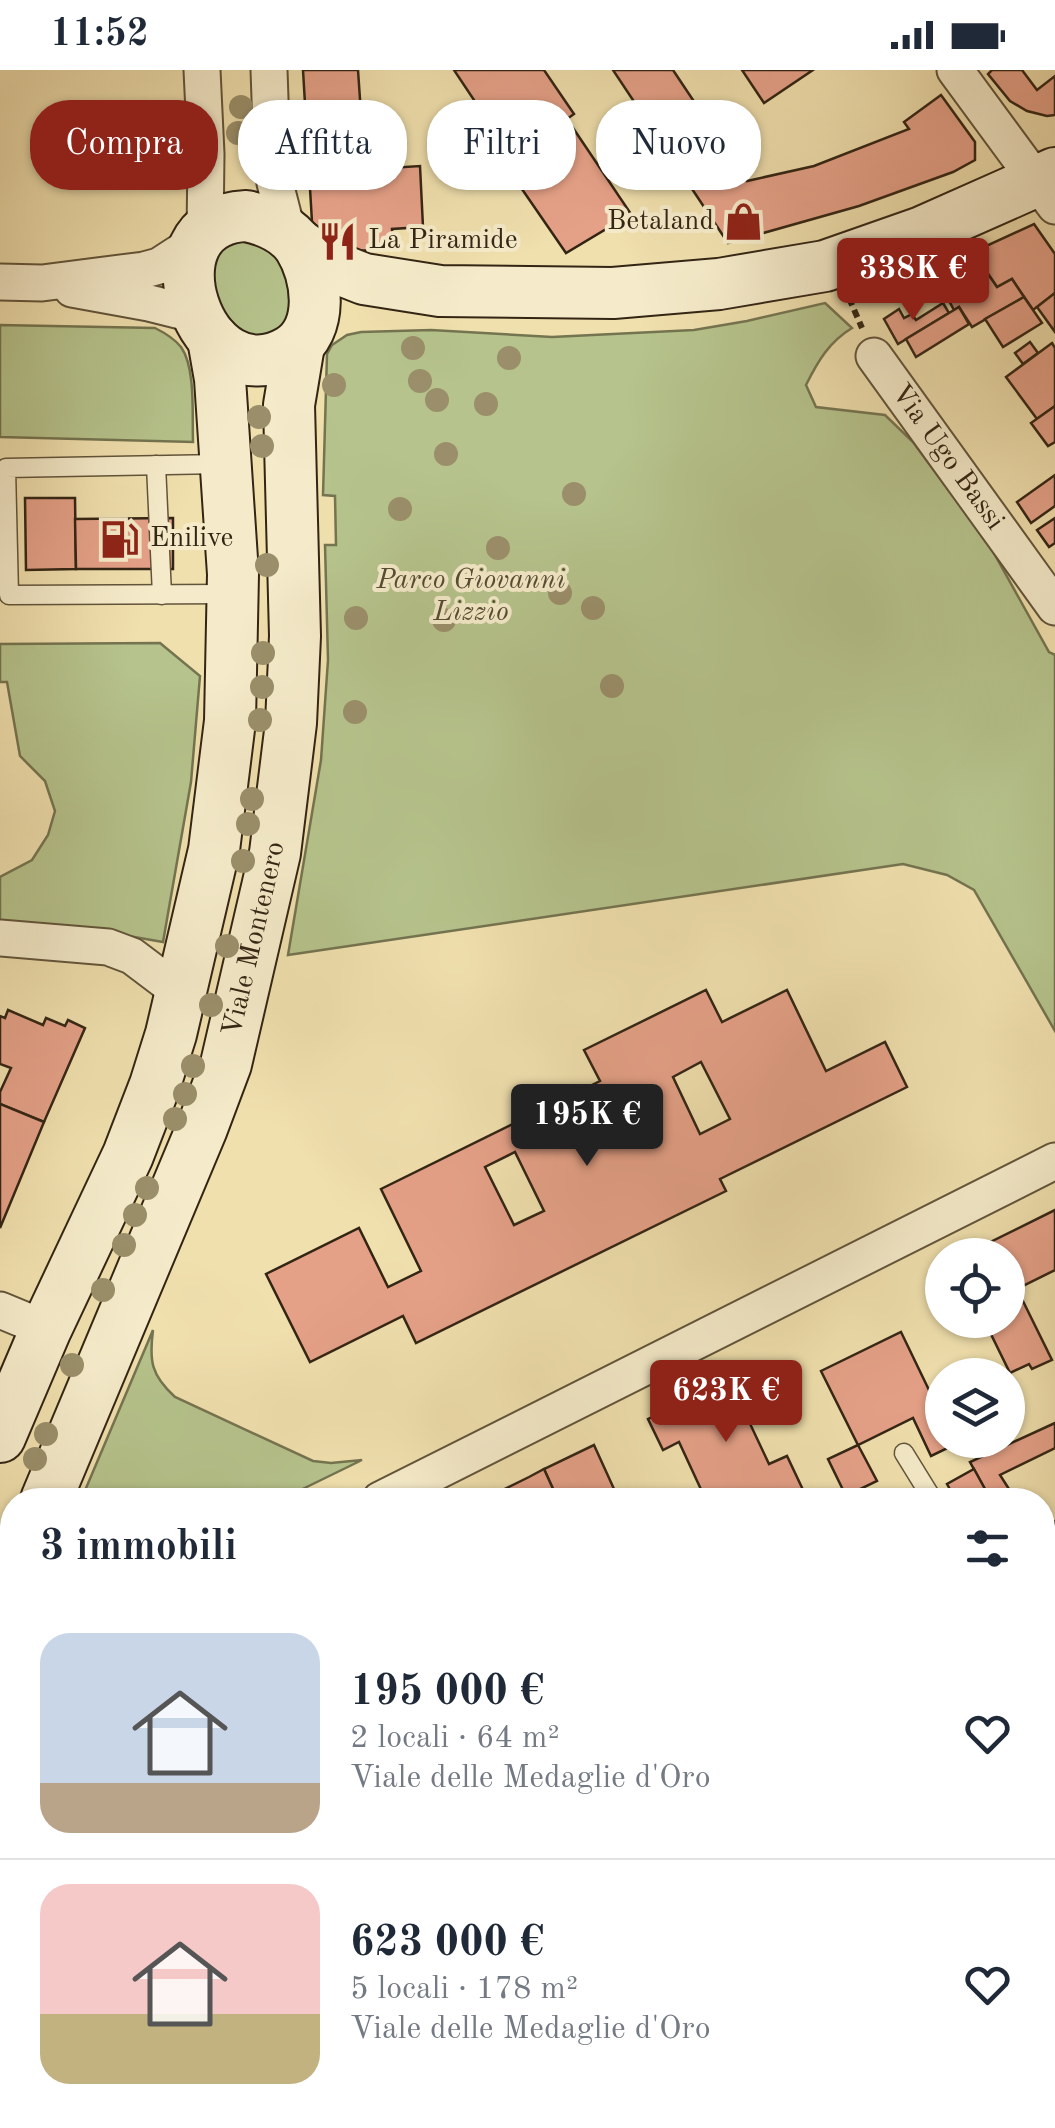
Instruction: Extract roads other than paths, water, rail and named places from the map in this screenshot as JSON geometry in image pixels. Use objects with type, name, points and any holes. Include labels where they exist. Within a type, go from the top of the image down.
[{"type":"main road","points":[[440,291],[367,304],[332,318],[287,353],[272,358],[244,358],[228,352],[205,327],[192,304],[189,274],[201,238],[216,224],[246,216],[262,219],[326,264],[364,279],[440,291],[613,292],[719,284],[825,266],[1049,187]]},
{"type":"main road","points":[[292,239],[314,284],[314,303],[303,339]]},
{"type":"main road","name":"Viale Montenero","points":[[0,1437],[128,1156],[155,1086],[172,1034],[214,850],[230,721],[233,594],[220,379],[205,327]]},
{"type":"main road","name":"Viale Montenero","points":[[51,1488],[226,1064],[274,853],[291,724],[295,636],[289,404],[303,339]]},
{"type":"street","points":[[0,282],[42,283],[144,270],[159,266],[201,238],[206,154],[202,70]]},
{"type":"street","points":[[269,70],[272,156],[292,239]]},
{"type":"street","points":[[955,70],[1049,187]]},
{"type":"street","points":[[42,283],[149,303],[205,327]]},
{"type":"street","name":"Via Ugo Bassi","points":[[874,356],[1055,608]]},
{"type":"street","points":[[0,938],[108,947],[132,956],[181,993]]},
{"type":"street","points":[[404,1488],[1055,1162]]},
{"type":"street","points":[[0,1310],[46,1329]]},
{"type":"lane","points":[[226,464],[6,468],[9,596],[233,594]]},
{"type":"lane","points":[[156,465],[162,594]]},
{"type":"lane","points":[[904,1453],[926,1488]]},
{"type":"place","name":"Betaland","points":[[744,222]]},
{"type":"place","name":"La Piramide","points":[[338,241]]},
{"type":"place","name":"Enilive","points":[[120,539]]},
{"type":"park label","name":"Parco Giovanni Lizzio","points":[[471,597]]}]
